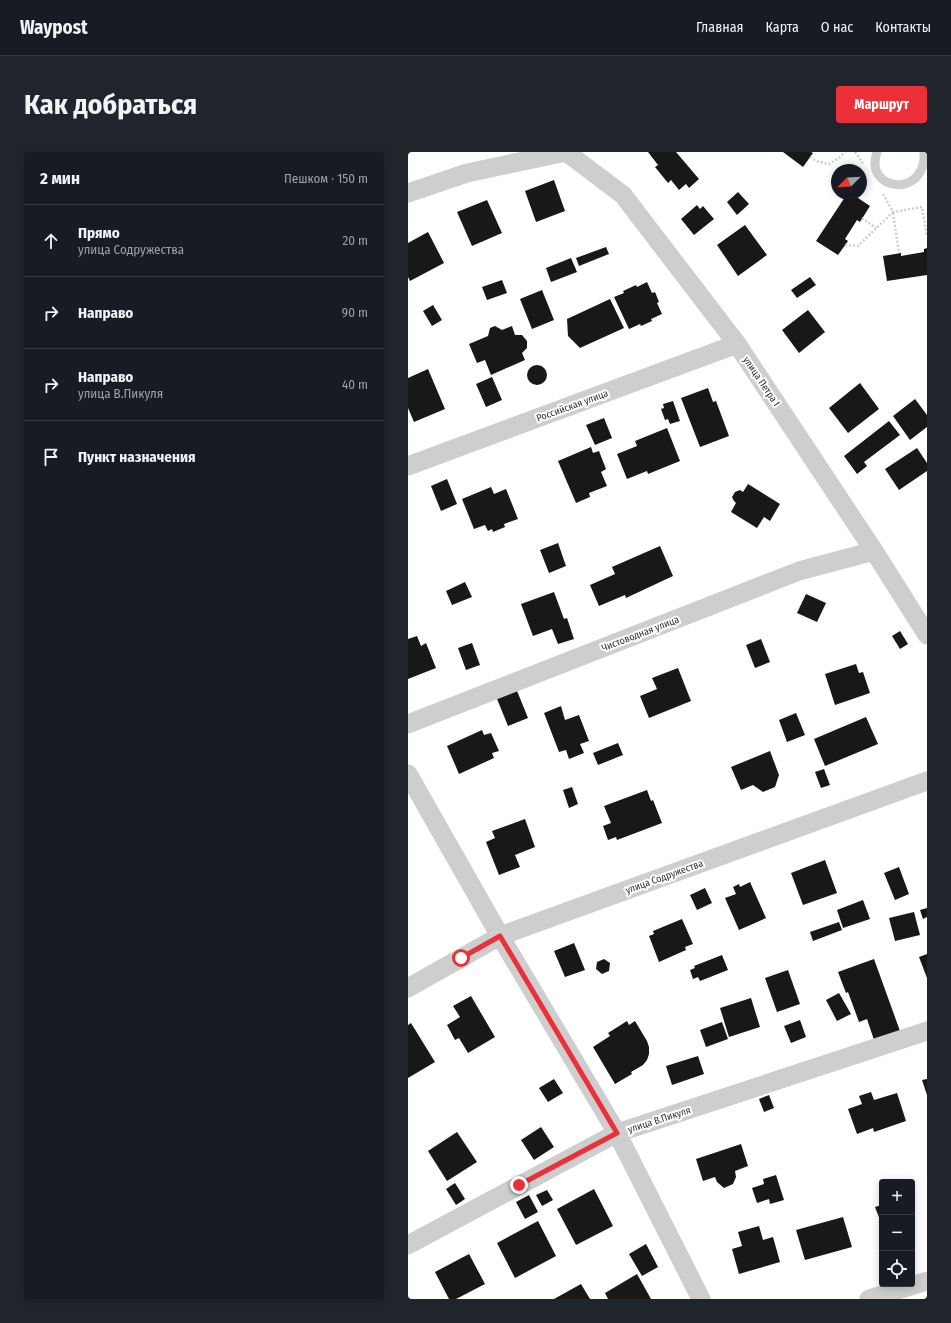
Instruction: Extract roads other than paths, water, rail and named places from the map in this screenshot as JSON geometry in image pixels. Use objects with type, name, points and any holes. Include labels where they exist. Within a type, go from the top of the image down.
[{"type":"street","points":[[408,193],[467,173],[566,152]]},
{"type":"street","name":"улица Петра I","points":[[566,152],[623,195],[737,344],[874,551],[927,635]]},
{"type":"street","name":"Российская улица","points":[[408,466],[737,344]]},
{"type":"street","name":"Чистоводная улица","points":[[408,724],[799,571],[874,551]]},
{"type":"street","points":[[408,774],[500,936],[617,1133],[702,1299]]},
{"type":"street","name":"улица Содружества","points":[[408,988],[500,936],[927,781]]},
{"type":"street","name":"улица В.Пикуля","points":[[408,1245],[617,1133],[927,1031]]},
{"type":"street","points":[[869,1299],[927,1282]]},
{"type":"lane","points":[[877,152],[875,163],[882,178],[889,183],[898,185],[906,185],[920,176],[924,168],[925,157]]}]
